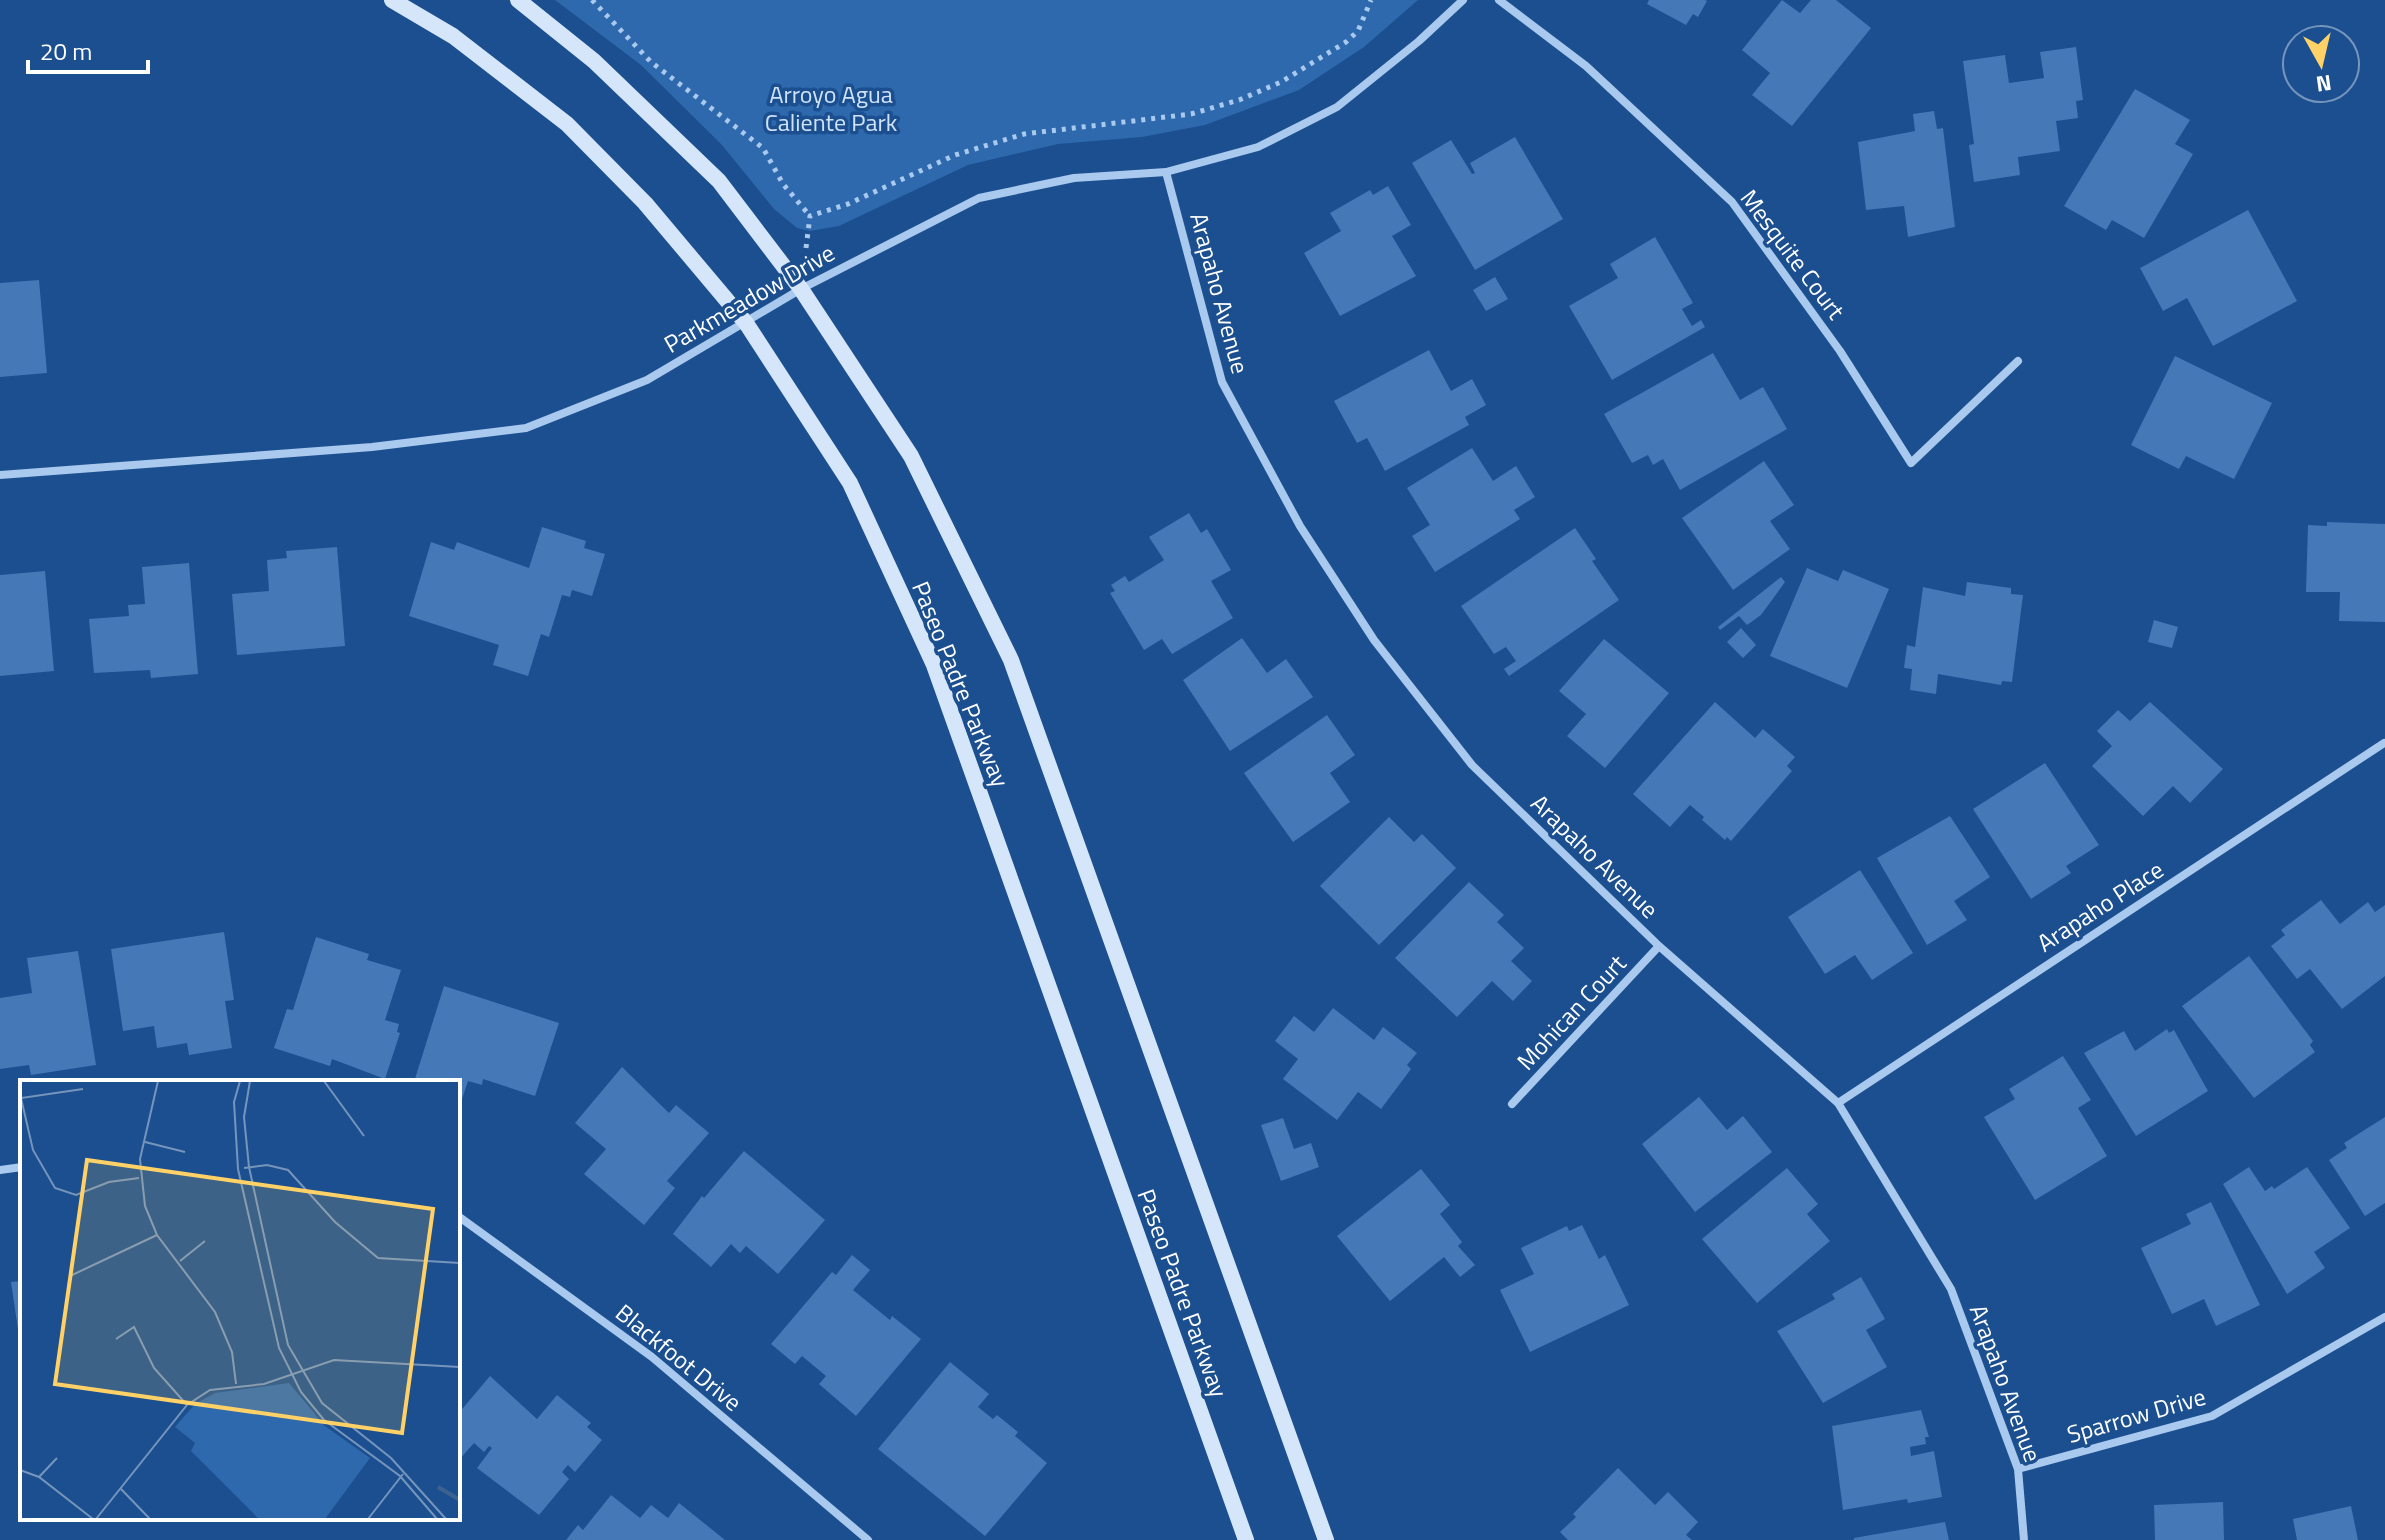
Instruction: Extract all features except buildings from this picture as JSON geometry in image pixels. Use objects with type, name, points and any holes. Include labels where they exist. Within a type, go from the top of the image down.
[{"type":"main road","name":"Paseo Padre Parkway","points":[[392,0],[453,36],[567,124],[645,203],[746,323],[850,483],[934,665],[1246,1540]]},
{"type":"main road","name":"Paseo Padre Parkway","points":[[518,0],[606,71],[719,181],[801,289],[911,456],[1011,660],[1326,1540]]},
{"type":"street","name":"Parkmeadow Drive","points":[[0,475],[372,447],[526,428],[647,380],[801,289],[979,198],[1074,178],[1166,172],[1258,147],[1337,107],[1419,41],[1463,0]]},
{"type":"street","name":"Mesquite Court","points":[[1499,0],[1586,66],[1732,202],[1840,351],[1911,463],[2018,361]]},
{"type":"street","name":"Arapaho Avenue","points":[[1166,172],[1222,382],[1300,526],[1374,640],[1472,765],[1659,946],[1838,1103],[1951,1289],[2018,1469],[2024,1540]]},
{"type":"street","name":"Arapaho Place","points":[[1838,1103],[2384,743]]},
{"type":"street","name":"Mohican Court","points":[[1512,1104],[1659,946]]},
{"type":"street","points":[[0,1170],[20,1167]]},
{"type":"street","name":"Blackfoot Drive","points":[[460,1217],[652,1357],[868,1540]]},
{"type":"street","name":"Sparrow Drive","points":[[2018,1469],[2212,1416],[2385,1317]]},
{"type":"path","points":[[592,0],[651,62],[763,148],[783,184],[810,216],[801,289]]},
{"type":"path","points":[[810,216],[848,204],[955,155],[1024,134],[1191,114],[1239,100],[1281,82],[1346,42],[1358,31],[1371,0]]},
{"type":"green space","name":"Arroyo Agua Caliente Park","points":[[555,0],[1418,0],[1364,47],[1299,90],[1205,125],[1142,137],[1058,144],[968,165],[839,226],[810,231],[797,228],[774,209],[722,145],[641,65]]}]
